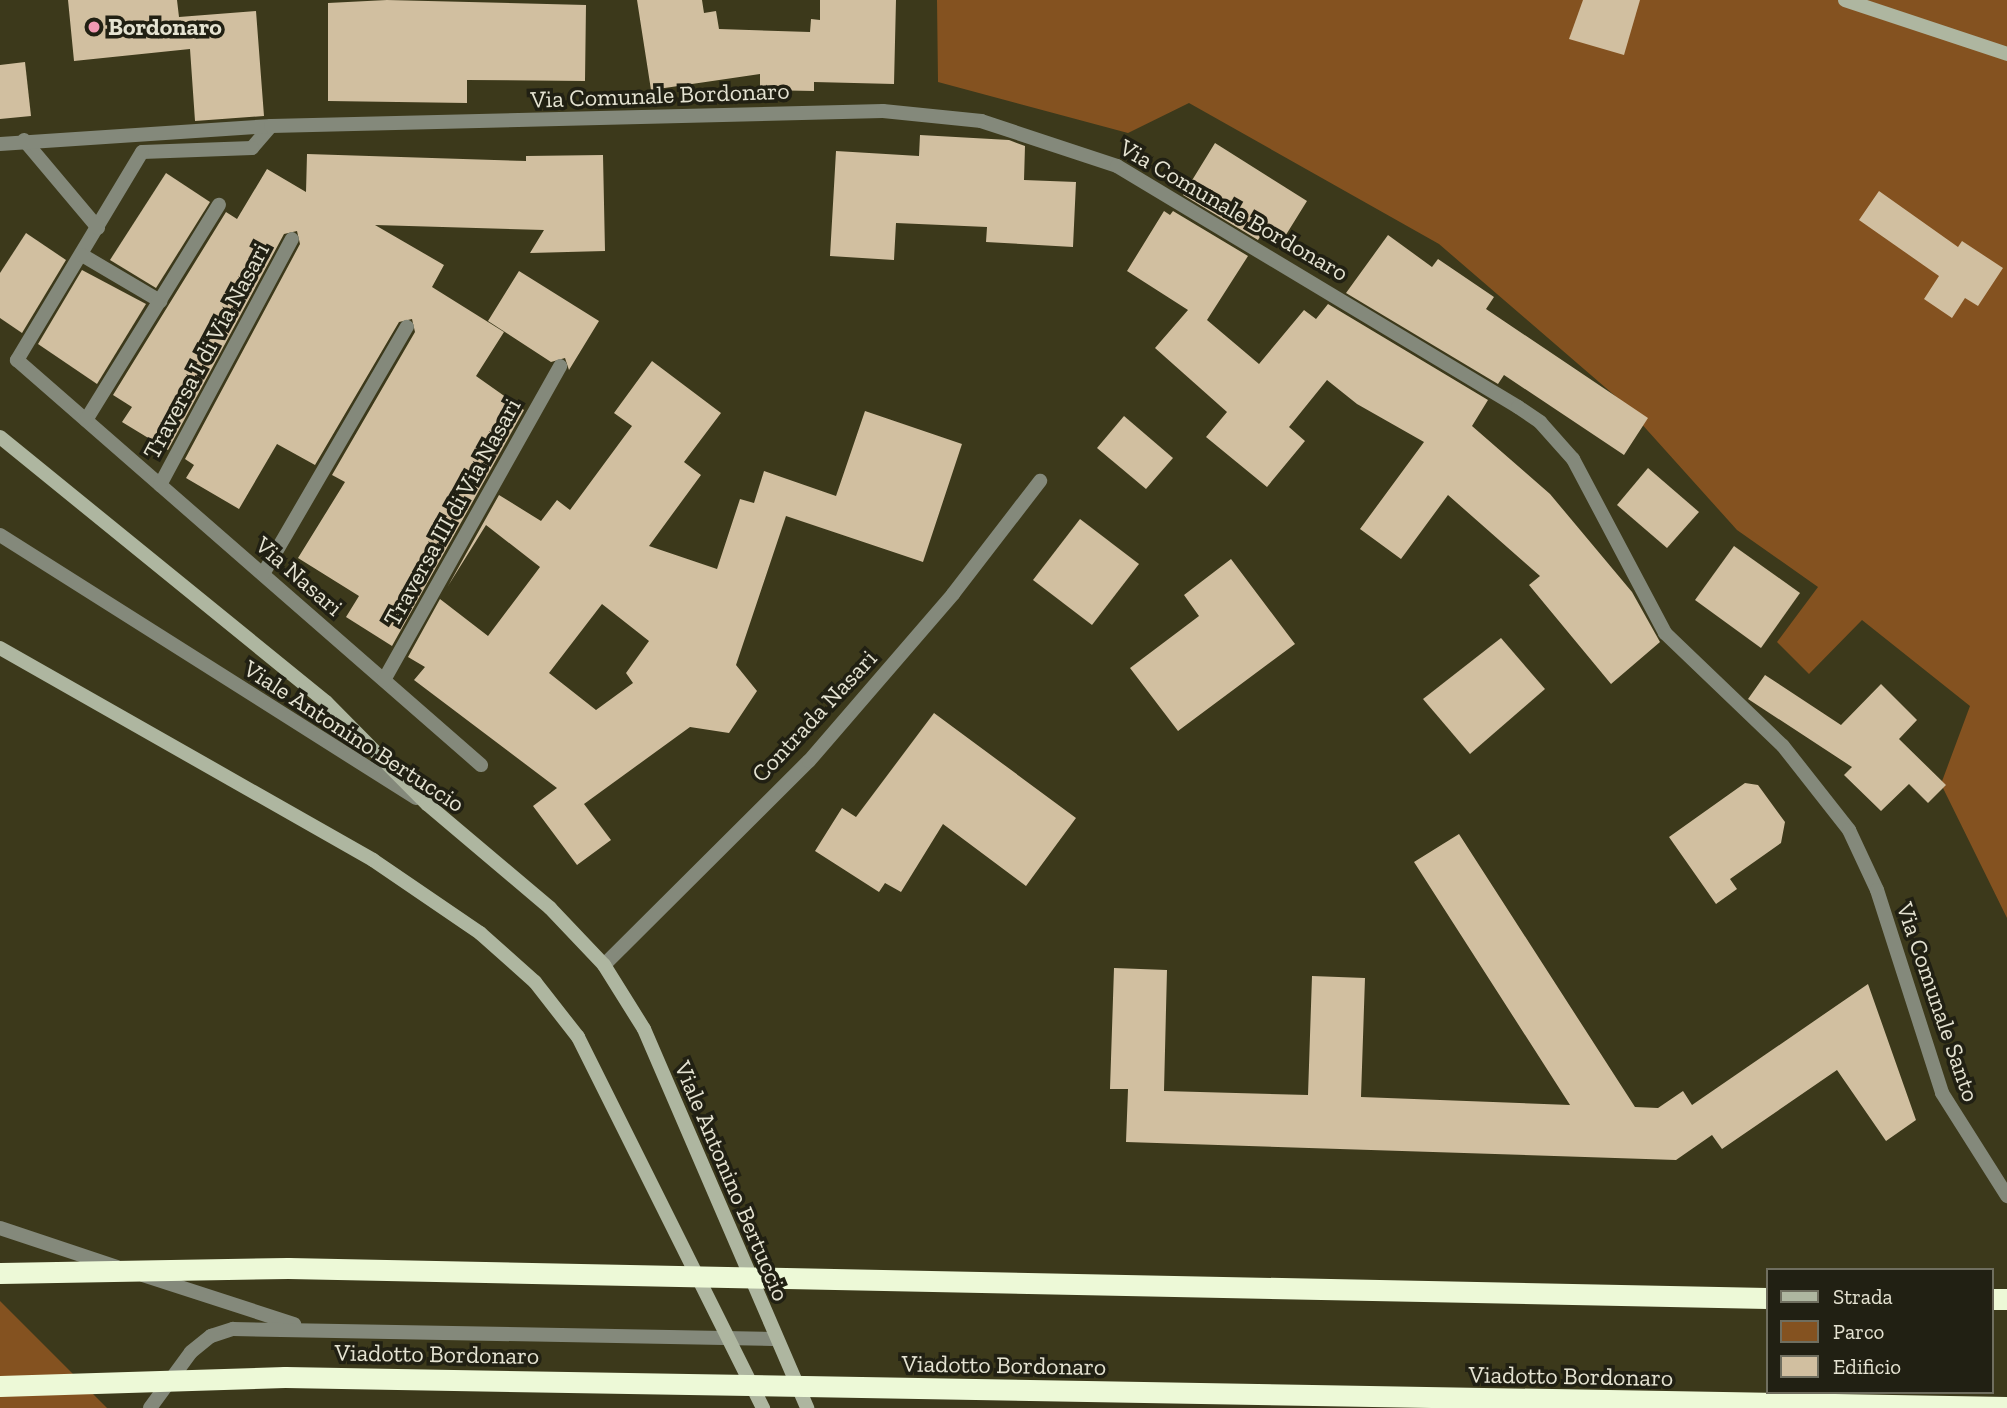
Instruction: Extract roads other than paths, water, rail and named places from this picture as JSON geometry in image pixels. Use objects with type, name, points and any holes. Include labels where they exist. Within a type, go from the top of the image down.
[{"type":"highway","points":[[0,1273],[288,1268],[1766,1298]]},
{"type":"highway","name":"Viadotto Bordonaro","points":[[0,1386],[285,1377],[2007,1407]]},
{"type":"street","points":[[1844,0],[2007,54]]},
{"type":"street","name":"Via Comunale Bordonaro","points":[[0,144],[24,140],[271,126],[883,111],[981,121],[1117,166],[1540,422],[1588,482],[1636,586],[1665,633],[1820,787],[1849,830],[1877,890]]},
{"type":"street","name":"Via Nasari","points":[[271,126],[252,148],[142,152],[17,360],[481,765]]},
{"type":"street","points":[[24,140],[98,228]]},
{"type":"street","points":[[86,421],[219,205]]},
{"type":"street","name":"Traversa I di Via Nasari","points":[[160,485],[292,239]]},
{"type":"street","points":[[82,254],[160,301]]},
{"type":"street","points":[[263,575],[407,327]]},
{"type":"street","name":"Traversa III di Via Nasari","points":[[384,680],[560,366]]},
{"type":"street","points":[[0,437],[326,702],[427,804]]},
{"type":"street","name":"Contrada Nasari","points":[[604,965],[809,761],[944,604],[1040,481]]},
{"type":"street","name":"Viale Antonino Bertuccio","points":[[0,535],[427,804],[550,908],[604,965],[644,1029],[773,1339],[807,1408]]},
{"type":"street","points":[[0,648],[373,860],[481,933],[535,982],[578,1037],[763,1408]]},
{"type":"street","name":"Via Comunale Santo","points":[[1877,890],[1942,1093],[2007,1196]]},
{"type":"street","points":[[0,1228],[308,1329]]},
{"type":"street","points":[[150,1408],[174,1371],[211,1336],[233,1329],[773,1339]]},
{"type":"place","name":"Bordonaro","points":[[94,27]]}]
